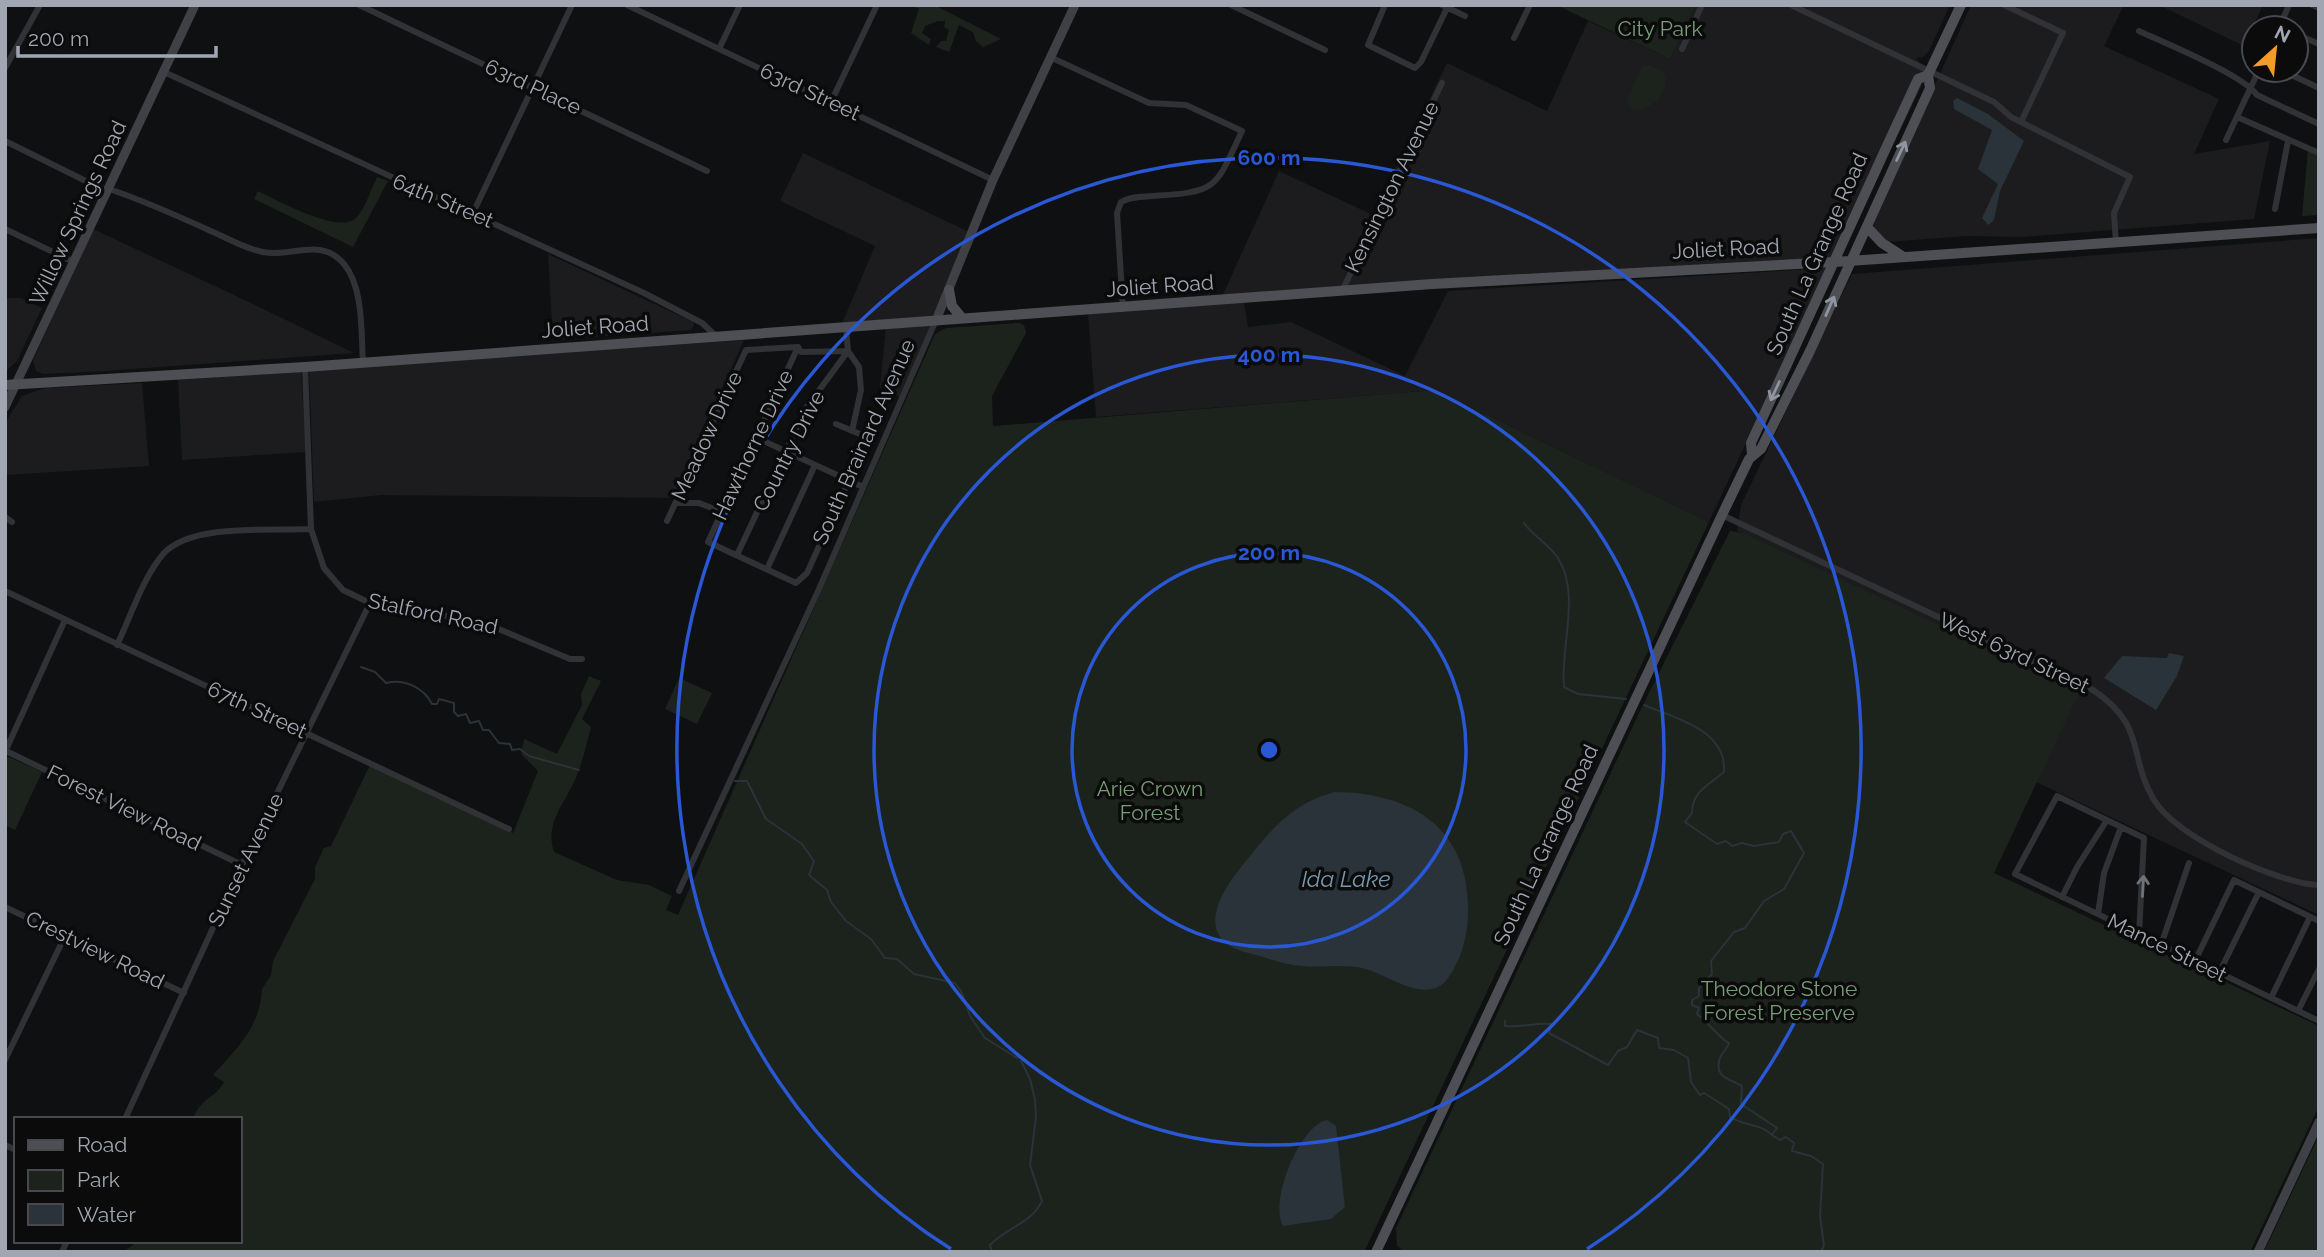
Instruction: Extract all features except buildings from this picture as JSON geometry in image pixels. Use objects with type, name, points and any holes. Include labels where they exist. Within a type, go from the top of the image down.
[{"type":"main road","name":"South La Grange Road","points":[[1379,1251],[1722,515],[1752,455],[1761,449],[1775,422],[1867,226],[1930,88],[1929,73],[1961,5]]},
{"type":"main road","name":"South La Grange Road","points":[[1752,455],[1751,443],[1918,79],[1929,73]]},
{"type":"main road","points":[[1867,226],[1882,243],[1903,256]]},
{"type":"main road","name":"Joliet Road","points":[[10,385],[846,329],[937,318],[1124,309],[1342,291],[1835,262],[2319,228]]},
{"type":"main road","points":[[949,289],[952,306],[962,318]]},
{"type":"street","points":[[5,68],[40,5]]},
{"type":"street","name":"Willow Springs Road","points":[[5,407],[10,385],[74,262],[195,5]]},
{"type":"street","name":"63rd Place","points":[[359,5],[707,171]]},
{"type":"street","points":[[473,213],[572,5]]},
{"type":"street","name":"63rd Street","points":[[627,5],[993,180]]},
{"type":"street","points":[[719,49],[740,5]]},
{"type":"street","points":[[831,102],[877,5]]},
{"type":"street","name":"South Brainard Avenue","points":[[679,891],[863,487],[937,318],[993,180],[1074,5]]},
{"type":"street","points":[[1231,5],[1325,50]]},
{"type":"street","points":[[1385,5],[1367,42],[1370,48],[1418,67],[1445,6],[1465,16]]},
{"type":"street","points":[[1514,38],[1530,5]]},
{"type":"street","points":[[1682,49],[1702,5]]},
{"type":"street","points":[[1791,5],[1994,102],[2021,122],[2130,177],[2113,212],[2116,243]]},
{"type":"street","points":[[2004,5],[2063,33],[2021,122]]},
{"type":"street","points":[[2312,5],[2319,8]]},
{"type":"street","points":[[2139,31],[2251,86],[2257,94],[2319,124]]},
{"type":"street","points":[[1050,57],[1149,103],[1186,105],[1242,131],[1223,172],[1210,188],[1193,194],[1131,197],[1121,202],[1117,214],[1124,309]]},
{"type":"street","name":"64th Street","points":[[164,72],[438,201],[473,213],[702,323],[717,337]]},
{"type":"street","name":"Kensington Avenue","points":[[1342,291],[1442,83]]},
{"type":"street","points":[[2226,140],[2251,86]]},
{"type":"street","points":[[2237,117],[2319,153]]},
{"type":"street","points":[[5,141],[108,190],[151,202],[263,253],[313,248],[333,255],[346,266],[352,279],[361,323],[363,363]]},
{"type":"street","points":[[2275,209],[2288,141]]},
{"type":"street","points":[[5,229],[74,262]]},
{"type":"street","points":[[846,329],[848,351],[859,367],[861,390],[852,430]]},
{"type":"street","points":[[798,348],[801,352],[848,351]]},
{"type":"street","name":"Meadow Drive","points":[[667,521],[746,351],[798,348]]},
{"type":"street","name":"Hawthorne Drive","points":[[737,555],[708,542],[798,348]]},
{"type":"street","name":"Country Drive","points":[[737,555],[806,408],[848,351]]},
{"type":"street","name":"Stalford Road","points":[[305,367],[311,530],[324,568],[343,590],[370,603],[482,622],[570,659],[582,659]]},
{"type":"street","points":[[836,424],[867,437]]},
{"type":"street","points":[[757,438],[863,487]]},
{"type":"street","points":[[767,569],[816,465]]},
{"type":"street","points":[[737,555],[796,583],[807,573],[849,480]]},
{"type":"street","points":[[676,503],[699,503],[722,512]]},
{"type":"street","name":"West 63rd Street","points":[[1722,515],[2093,690],[2122,715],[2129,726],[2153,798],[2174,824],[2281,878],[2319,885]]},
{"type":"street","points":[[117,645],[156,564],[176,544],[200,533],[311,530]]},
{"type":"street","name":"67th Street","points":[[5,591],[509,829]]},
{"type":"street","name":"Sunset Avenue","points":[[126,1117],[242,865],[370,603]]},
{"type":"street","points":[[6,752],[65,620]]},
{"type":"street","name":"Forest View Road","points":[[6,752],[242,865]]},
{"type":"street","name":"Mance Street","points":[[2107,820],[2057,796],[2015,874],[2319,1021]]},
{"type":"street","points":[[2062,897],[2077,867],[2107,820],[2144,838],[2139,934]]},
{"type":"street","points":[[2098,914],[2104,873],[2121,827]]},
{"type":"street","points":[[2161,945],[2189,863]]},
{"type":"street","points":[[2195,961],[2234,880],[2319,921]]},
{"type":"street","points":[[2219,973],[2259,892]]},
{"type":"street","name":"Crestview Road","points":[[5,907],[184,993]]},
{"type":"street","points":[[2271,998],[2310,917]]},
{"type":"street","points":[[5,1060],[65,936]]},
{"type":"street","points":[[2298,1011],[2319,969]]},
{"type":"street","points":[[2258,1252],[2319,1122]]},
{"type":"shaded area","points":[[1696,5],[1950,5],[1929,51],[1923,57],[1916,58],[1928,72],[1839,260],[1221,299],[1279,171],[1373,215],[1447,63],[1547,111],[1588,21],[1670,59]]},
{"type":"shaded area","points":[[1971,5],[2124,5],[2104,46],[2219,99],[2194,154],[2270,141],[2254,219],[2022,237],[1966,236],[1888,242],[1878,236],[1873,229],[1875,218]]},
{"type":"shaded area","points":[[2159,5],[2263,5],[2259,14],[2240,14],[2240,44]]},
{"type":"shaded area","points":[[803,153],[969,232],[936,317],[841,326],[875,246],[780,201]]},
{"type":"shaded area","points":[[93,229],[354,353],[106,371],[43,374],[36,371],[33,360]]},
{"type":"shaded area","points":[[2319,238],[2319,915],[2036,782],[2079,691],[1737,531],[1741,505],[1852,274]]},
{"type":"shaded area","points":[[548,254],[693,322],[694,326],[691,330],[553,340]]},
{"type":"shaded area","points":[[1828,268],[1709,522],[1435,390],[1096,417],[1088,313],[1244,302],[1248,327],[1291,322],[1405,376],[1448,291]]},
{"type":"shaded area","points":[[5,298],[21,298],[42,308],[17,361],[5,372]]},
{"type":"shaded area","points":[[934,321],[900,397],[880,387],[886,327]]},
{"type":"shaded area","points":[[744,340],[673,498],[381,495],[314,502],[309,370]]},
{"type":"shaded area","points":[[301,372],[306,452],[182,460],[178,380]]},
{"type":"shaded area","points":[[142,383],[149,466],[5,475],[5,423],[22,396],[45,388]]},
{"type":"green space","points":[[912,5],[934,5],[1001,39],[983,47],[976,41],[973,32],[959,25],[949,52],[936,47],[941,41],[946,41],[949,30],[944,27],[945,21],[938,21],[925,26],[922,33],[931,39],[929,45],[911,33],[919,9]]},
{"type":"green space","name":"City Park","points":[[1556,5],[1696,5],[1670,59]]},
{"type":"green space","points":[[1649,65],[1663,72],[1666,79],[1662,94],[1644,109],[1630,108],[1628,98],[1642,67]]},
{"type":"green space","points":[[2308,150],[2319,155],[2319,215],[2302,216]]},
{"type":"green space","points":[[377,177],[388,181],[353,247],[254,199],[258,191],[309,214],[337,222],[349,222],[360,213]]},
{"type":"green space","name":"Arie Crown Forest","points":[[1019,323],[1024,325],[1026,333],[992,396],[993,426],[1435,390],[1709,522],[1364,1252],[123,1252],[135,1243],[242,1243],[242,1117],[194,1117],[200,1106],[224,1082],[213,1075],[239,1046],[252,1026],[262,989],[271,975],[273,961],[315,879],[315,867],[324,848],[331,846],[370,765],[513,833],[538,771],[521,754],[524,739],[557,754],[582,705],[581,694],[589,676],[601,681],[582,719],[591,727],[577,775],[554,822],[554,852],[617,880],[649,885],[672,896],[666,910],[678,915],[935,334],[946,328]]},
{"type":"green space","name":"Theodore Stone Forest Preserve","points":[[1730,531],[1743,533],[2080,691],[1994,873],[2319,1026],[2319,1106],[2250,1252],[1405,1252],[1397,1246],[1396,1228],[1639,713]]},
{"type":"green space","points":[[679,678],[712,693],[697,724],[665,709]]},
{"type":"green space","points":[[9,757],[42,772],[15,830],[5,825],[5,758]]},
{"type":"green space","points":[[2319,1135],[2319,1252],[2264,1252]]},
{"type":"water","points":[[1957,98],[1988,114],[2024,141],[2000,191],[1994,220],[1988,225],[1982,218],[1998,184],[1978,169],[1992,130],[1954,109],[1953,101]]},
{"type":"water","points":[[2169,653],[2184,656],[2177,676],[2156,710],[2104,678],[2122,656],[2167,658]]},
{"type":"water","name":"Ida Lake","points":[[1335,792],[1362,794],[1408,807],[1428,818],[1444,833],[1456,852],[1464,876],[1468,923],[1458,961],[1440,986],[1430,989],[1408,987],[1358,967],[1286,963],[1234,948],[1219,935],[1215,924],[1220,901],[1232,879],[1255,849],[1295,810],[1307,802]]},
{"type":"water","points":[[1327,1120],[1336,1126],[1345,1207],[1331,1219],[1283,1226],[1280,1200],[1289,1166],[1306,1136],[1316,1125]]},
{"type":"waterway","points":[[1524,523],[1554,553],[1565,572],[1569,604],[1564,687],[1578,694],[1626,699]]},
{"type":"waterway","points":[[361,667],[375,672],[386,683],[406,683],[419,689],[432,704],[437,704],[439,699],[454,703],[454,712],[458,716],[466,714],[470,723],[479,721],[483,730],[489,730],[499,743],[510,744],[512,750],[520,749],[529,756],[579,770]]},
{"type":"waterway","points":[[1644,705],[1697,728],[1717,746],[1723,758],[1724,772],[1698,794],[1692,813],[1685,822],[1717,844],[1726,841],[1732,846],[1742,843],[1754,846],[1779,842],[1783,834],[1791,831],[1804,853],[1784,889],[1764,901],[1745,928],[1734,932],[1711,961],[1712,974],[1699,988],[1699,996],[1692,1000],[1692,1005],[1699,1008],[1697,1014],[1729,1043],[1718,1065],[1724,1077],[1742,1086],[1741,1104],[1777,1128],[1772,1135],[1780,1140],[1786,1137],[1794,1143],[1792,1151],[1811,1156],[1823,1164],[1820,1217],[1824,1245],[1821,1252]]},
{"type":"waterway","points":[[735,781],[747,781]]},
{"type":"waterway","points":[[748,783],[766,819],[802,844],[814,861],[809,875],[827,890],[831,902],[846,921],[871,939],[885,958],[897,959],[914,974],[955,983],[962,993],[970,1016],[985,1038],[1017,1058]]},
{"type":"waterway","points":[[1505,1021],[1505,1026],[1552,1024],[1549,1033],[1608,1065],[1618,1051],[1627,1047],[1637,1030],[1658,1038],[1659,1048],[1674,1050],[1688,1058],[1691,1082],[1700,1095],[1704,1093],[1729,1109],[1730,1117],[1762,1128],[1772,1135]]},
{"type":"waterway","points":[[992,1252],[990,1245],[1032,1215],[1042,1201],[1030,1165],[1036,1117],[1035,1100],[1030,1079],[1021,1061]]}]
